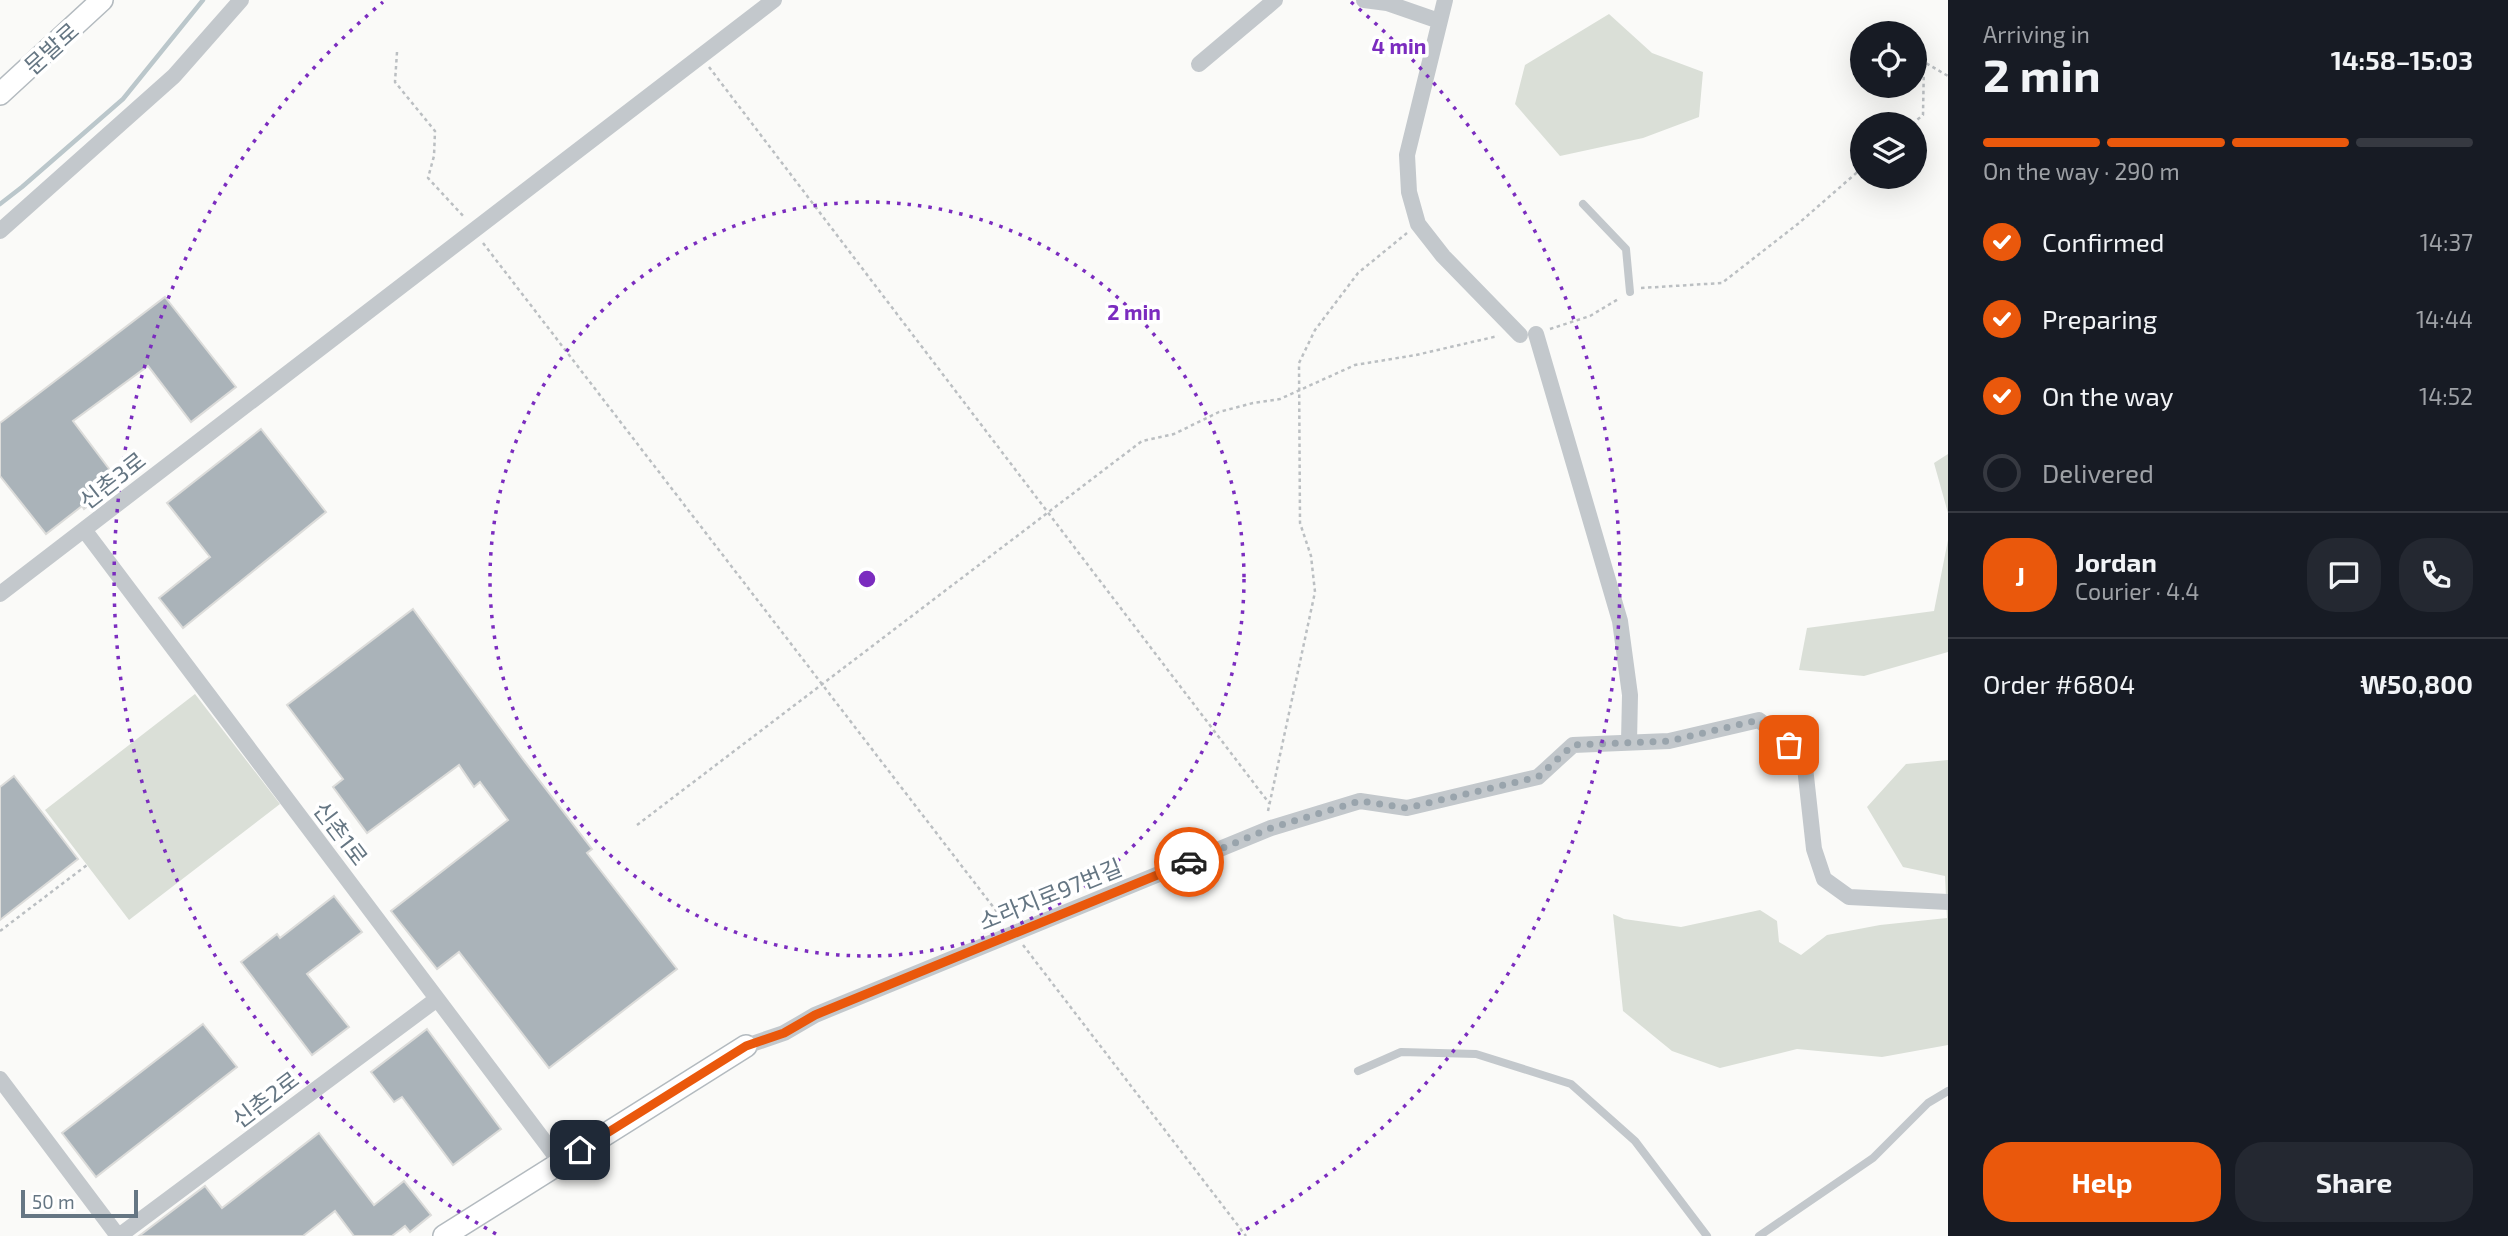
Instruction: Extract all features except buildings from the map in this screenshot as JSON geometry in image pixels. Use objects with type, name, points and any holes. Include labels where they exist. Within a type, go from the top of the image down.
[{"type":"street","name":"문발로","points":[[0,94],[102,0]]},
{"type":"street","points":[[0,232],[174,76],[241,0]]},
{"type":"street","name":"신촌3로","points":[[0,594],[774,0]]},
{"type":"street","points":[[1199,64],[1275,0]]},
{"type":"street","points":[[1364,0],[1387,3],[1439,20]]},
{"type":"street","points":[[1445,0],[1407,155],[1409,192],[1418,224],[1443,256],[1528,334],[1620,621],[1630,695],[1629,742]]},
{"type":"street","name":"신촌1로","points":[[85,531],[560,1162]]},
{"type":"street","name":"소라지로97번길","points":[[746,1046],[784,1033],[815,1015],[1263,832],[1360,801],[1407,808],[1538,777],[1573,745],[1669,741],[1759,720],[1804,758],[1814,849],[1824,879],[1849,897],[1948,902]]},
{"type":"street","name":"신촌2로","points":[[0,1079],[119,1236],[437,999]]},
{"type":"street","points":[[444,1236],[746,1046]]},
{"type":"lane","points":[[1583,204],[1626,249],[1630,292]]},
{"type":"lane","points":[[1358,1071],[1401,1052],[1476,1054],[1571,1084],[1635,1141],[1707,1236]]},
{"type":"lane","points":[[1759,1236],[1873,1158],[1928,1103],[1948,1091]]},
{"type":"path","points":[[397,52],[395,82],[435,131],[434,156],[428,178],[467,219],[1246,1236]]},
{"type":"path","points":[[701,56],[1269,803]]},
{"type":"path","points":[[1923,112],[1924,62],[1948,76]]},
{"type":"path","points":[[637,825],[1142,442],[1174,434],[1219,412],[1253,402],[1280,399],[1355,365],[1416,355],[1499,336],[1528,334],[1590,316],[1635,289],[1676,284],[1722,283],[1799,223],[1850,178]]},
{"type":"path","points":[[1263,832],[1315,592],[1311,555],[1300,523],[1298,363],[1315,330],[1358,273],[1418,224]]},
{"type":"path","points":[[0,931],[87,865]]},
{"type":"shaded area","points":[[1609,14],[1652,53],[1703,72],[1699,117],[1643,138],[1560,156],[1515,104],[1525,65]]},
{"type":"shaded area","points":[[1948,454],[1948,513],[1934,463]]},
{"type":"shaded area","points":[[1948,540],[1948,652],[1864,676],[1799,670],[1807,628],[1934,611]]},
{"type":"shaded area","points":[[195,694],[280,804],[129,920],[45,810]]},
{"type":"shaded area","points":[[1948,760],[1948,1045],[1882,1057],[1797,1049],[1720,1068],[1672,1051],[1623,1011],[1613,914],[1624,919],[1681,927],[1760,910],[1777,921],[1779,942],[1801,955],[1827,935],[1880,925],[1947,918],[1945,876],[1903,867],[1867,807],[1906,764]]},
{"type":"waterway","points":[[0,204],[123,99],[203,0]]},
{"type":"way so far","points":[[1189,862],[1271,828],[1360,801],[1407,808],[1538,777],[1573,745],[1669,741],[1759,720],[1789,745]]},
{"type":"route","points":[[580,1150],[746,1046],[784,1033],[815,1015],[1189,862]]}]
